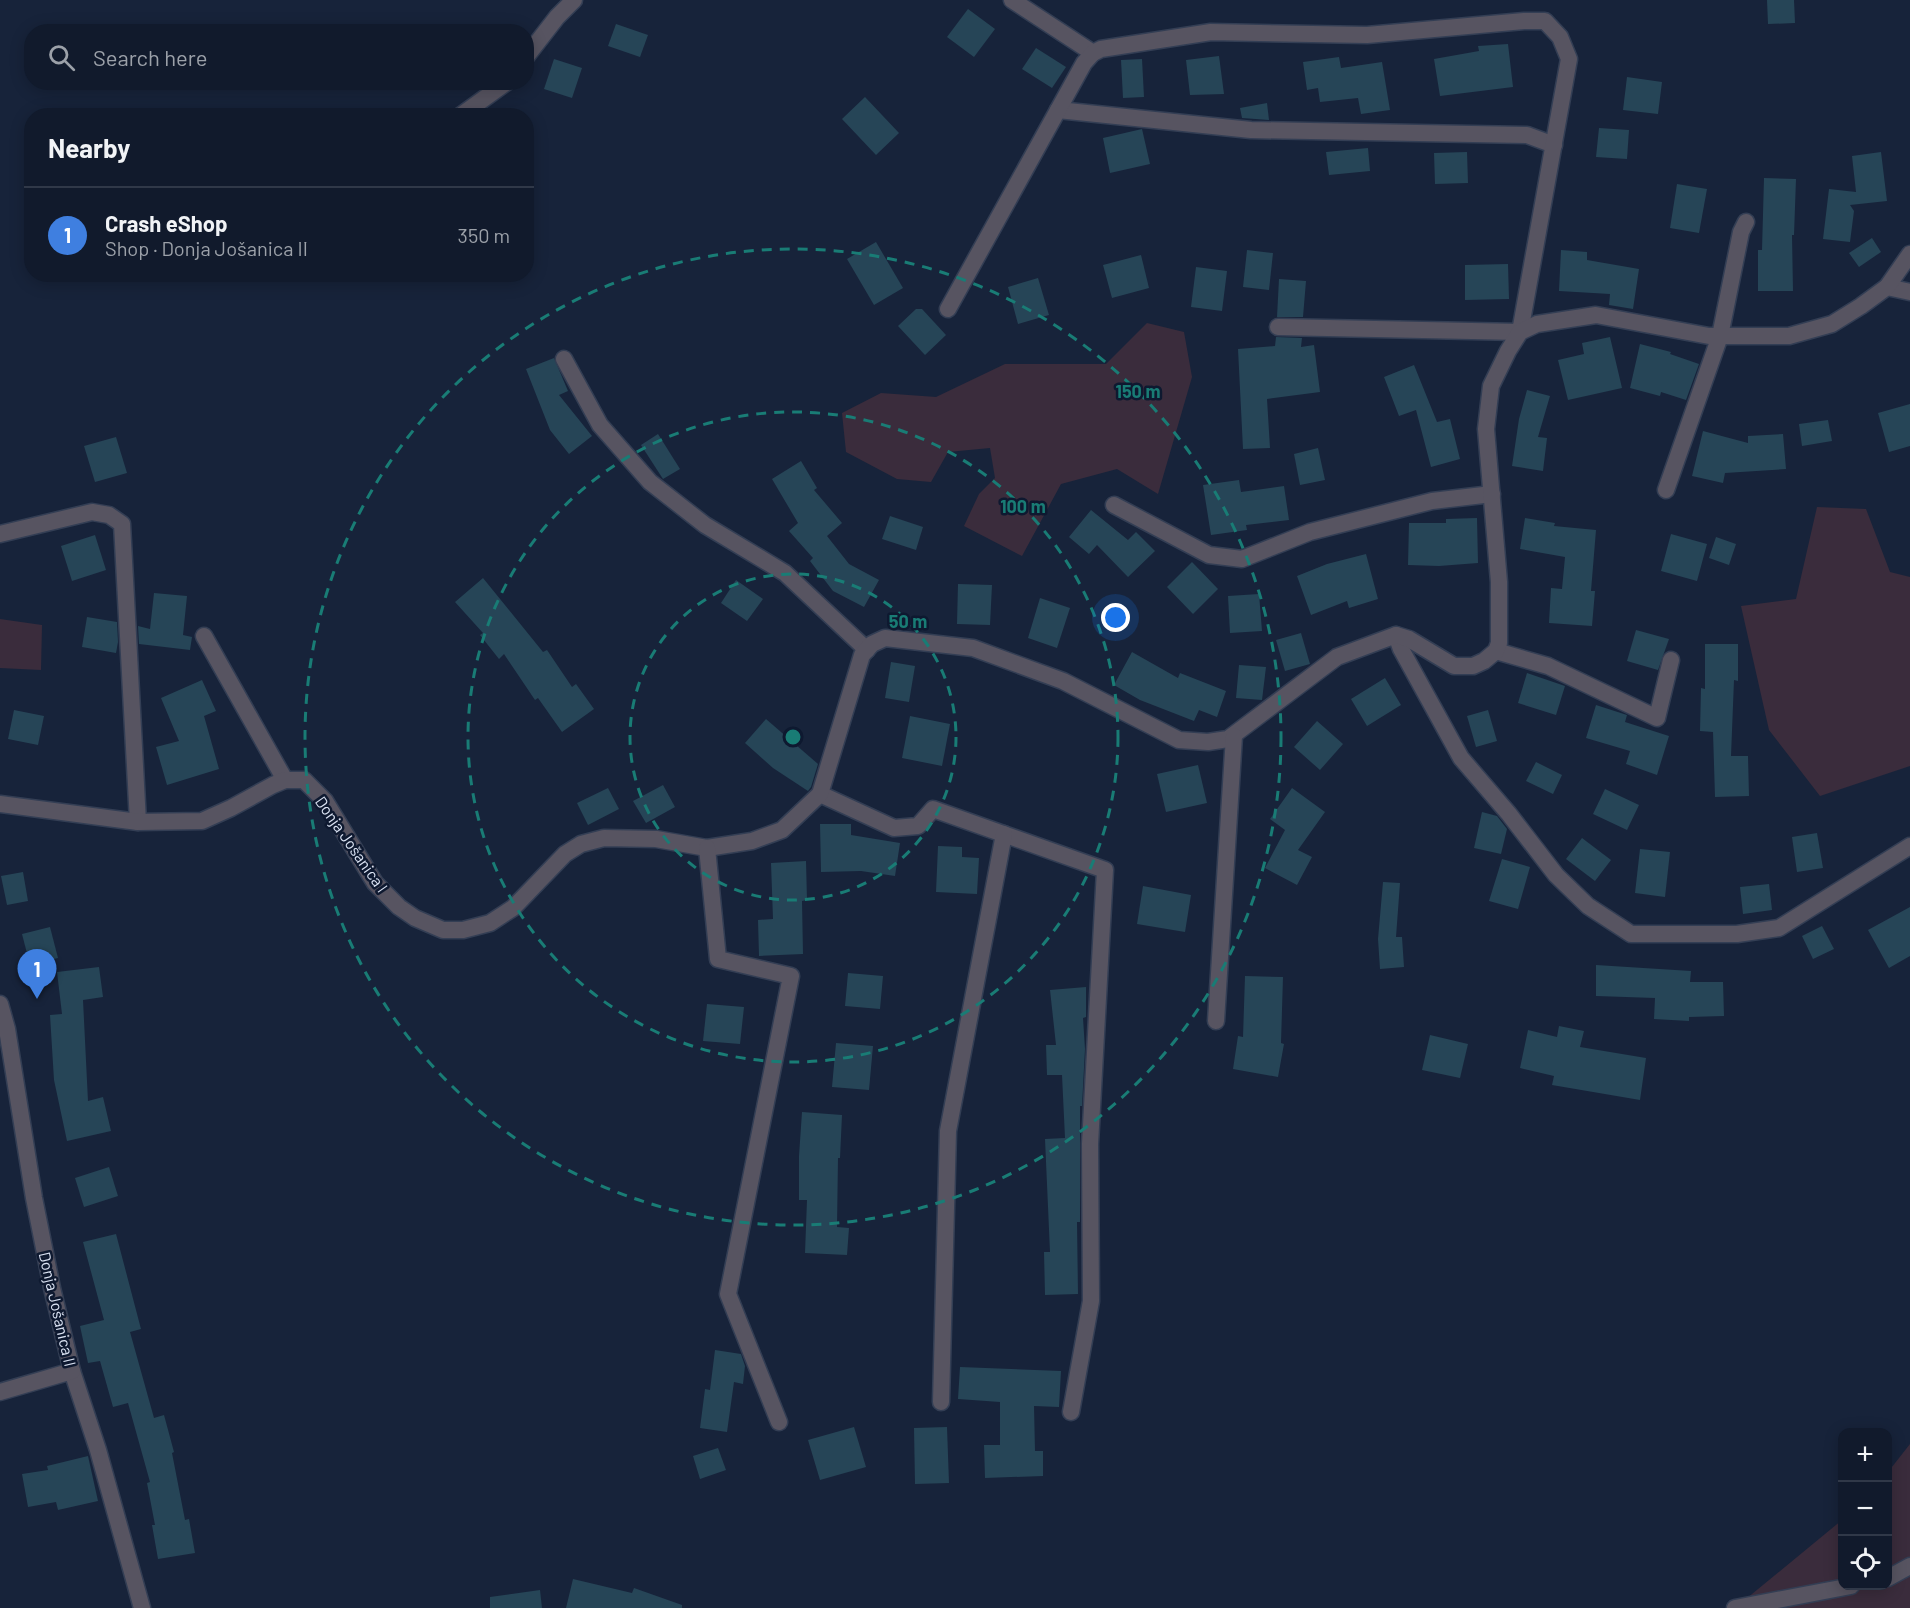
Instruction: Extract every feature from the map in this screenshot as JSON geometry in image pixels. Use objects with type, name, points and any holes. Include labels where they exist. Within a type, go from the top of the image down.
[{"type":"street","points":[[534,47],[557,17],[574,0]]},
{"type":"street","points":[[1012,0],[1093,53]]},
{"type":"street","points":[[948,309],[1084,63],[1093,53],[1101,49],[1211,32],[1366,35],[1524,21],[1545,21],[1560,37],[1569,59],[1520,332],[1491,386],[1486,429],[1499,582],[1499,643],[1496,651],[1484,662],[1473,666],[1454,666],[1409,639],[1396,635],[1337,657],[1234,736],[1208,742],[1179,740],[1063,681],[973,648],[885,638],[872,644],[862,655],[856,671],[820,794],[894,828],[918,826],[933,809],[1105,870],[1090,1144],[1091,1301],[1071,1412]]},
{"type":"street","points":[[471,108],[496,90]]},
{"type":"street","points":[[1058,110],[1251,130],[1527,135],[1554,145]]},
{"type":"street","points":[[1666,490],[1720,336],[1741,232],[1746,222]]},
{"type":"street","points":[[1278,327],[1520,332],[1537,324],[1596,315],[1720,336],[1789,336],[1832,324],[1887,287],[1910,254]]},
{"type":"street","points":[[1887,287],[1910,292]]},
{"type":"street","points":[[564,359],[600,425],[650,482],[705,525],[785,573],[867,650]]},
{"type":"street","points":[[1114,505],[1209,555],[1242,559],[1310,532],[1432,501],[1492,494]]},
{"type":"street","points":[[0,534],[92,512],[110,515],[122,524],[138,822]]},
{"type":"street","points":[[1396,635],[1401,649],[1461,758],[1509,814],[1556,875],[1588,906],[1631,934],[1737,934],[1779,928],[1910,846]]},
{"type":"street","points":[[0,804],[138,822],[202,821],[285,780],[204,636]]},
{"type":"street","points":[[1496,651],[1548,666],[1657,718],[1671,660]]},
{"type":"street","points":[[1216,1021],[1234,736]]},
{"type":"street","name":"Donja Jošanica I","points":[[285,780],[304,780],[325,801],[375,883],[399,907],[415,918],[443,930],[463,930],[490,923],[513,908],[565,854],[581,844],[604,838],[656,839],[707,848],[752,841],[782,830],[820,794]]},
{"type":"street","points":[[941,1402],[948,1131],[1004,834]]},
{"type":"street","points":[[707,848],[718,959],[791,976],[728,1294],[779,1422]]},
{"type":"street","name":"Donja Jošanica II","points":[[0,1004],[7,1029],[52,1288],[72,1371],[98,1450],[142,1608]]},
{"type":"street","points":[[0,1392],[72,1371]]},
{"type":"street","points":[[1892,1575],[1910,1566]]},
{"type":"street","points":[[1734,1608],[1838,1588]]},
{"type":"shaded area","points":[[1147,323],[1184,332],[1192,377],[1158,494],[1117,469],[1061,484],[1022,556],[964,526],[979,494],[995,478],[990,448],[948,452],[931,482],[897,479],[846,452],[842,413],[881,393],[936,397],[1005,364],[1106,364]]},
{"type":"shaded area","points":[[1817,507],[1866,509],[1890,572],[1910,577],[1910,766],[1820,796],[1769,730],[1741,606],[1796,599]]},
{"type":"shaded area","points":[[0,619],[42,625],[41,670],[0,668]]},
{"type":"shaded area","points":[[1910,1444],[1910,1608],[1735,1608],[1838,1523],[1838,1590],[1892,1590],[1892,1467]]},
{"type":"building","points":[[1767,0],[1794,0],[1795,23],[1768,24]]},
{"type":"building","points":[[968,9],[995,29],[974,57],[947,37]]},
{"type":"building","points":[[616,24],[648,35],[640,57],[608,46]]},
{"type":"building","points":[[1508,44],[1513,87],[1440,96],[1434,59],[1479,51],[1478,46]]},
{"type":"building","points":[[1036,48],[1066,67],[1052,88],[1022,69]]},
{"type":"building","points":[[1219,56],[1224,94],[1190,95],[1186,60]]},
{"type":"building","points":[[1339,57],[1341,68],[1382,62],[1390,110],[1361,114],[1358,98],[1320,102],[1318,88],[1307,90],[1303,62]]},
{"type":"building","points":[[554,59],[582,68],[572,98],[544,89]]},
{"type":"building","points":[[1142,59],[1144,97],[1123,98],[1121,60]]},
{"type":"building","points":[[1627,77],[1662,82],[1658,114],[1623,110]]},
{"type":"building","points":[[865,97],[899,133],[876,155],[842,119]]},
{"type":"building","points":[[1267,103],[1269,120],[1242,118],[1240,108]]},
{"type":"building","points":[[1599,128],[1629,130],[1627,159],[1596,157]]},
{"type":"building","points":[[1142,129],[1150,164],[1110,173],[1103,138]]},
{"type":"building","points":[[1368,148],[1370,171],[1329,175],[1326,152]]},
{"type":"building","points":[[1467,152],[1468,183],[1435,184],[1434,153]]},
{"type":"building","points":[[1881,152],[1887,201],[1850,205],[1854,211],[1850,242],[1823,239],[1829,189],[1856,192],[1852,156]]},
{"type":"building","points":[[1764,178],[1796,179],[1794,235],[1792,235],[1793,291],[1758,291],[1758,250],[1762,250]]},
{"type":"building","points":[[1677,184],[1707,189],[1699,233],[1670,228]]},
{"type":"building","points":[[1872,238],[1881,252],[1859,267],[1849,253]]},
{"type":"building","points":[[876,242],[903,288],[874,305],[847,259]]},
{"type":"building","points":[[1247,250],[1273,253],[1269,290],[1243,287]]},
{"type":"building","points":[[1561,250],[1587,252],[1587,260],[1639,269],[1633,309],[1609,305],[1610,294],[1559,291]]},
{"type":"building","points":[[1141,255],[1149,288],[1112,298],[1103,265]]},
{"type":"building","points":[[1508,264],[1509,299],[1465,300],[1465,265]]},
{"type":"building","points":[[1196,267],[1227,271],[1222,311],[1191,307]]},
{"type":"building","points":[[1038,278],[1049,315],[1018,324],[1008,287]]},
{"type":"building","points":[[1279,279],[1306,281],[1303,317],[1277,317]]},
{"type":"building","points":[[916,309],[922,309],[946,335],[925,355],[898,326]]},
{"type":"building","points":[[1276,337],[1302,338],[1301,347],[1314,345],[1320,392],[1267,399],[1270,448],[1243,449],[1238,349],[1275,346]]},
{"type":"building","points":[[1610,337],[1622,388],[1568,400],[1558,360],[1584,354],[1582,343]]},
{"type":"building","points":[[1640,344],[1671,352],[1670,354],[1699,364],[1686,400],[1661,392],[1660,396],[1630,388]]},
{"type":"building","points":[[554,358],[568,391],[559,395],[592,436],[569,454],[550,430],[526,369]]},
{"type":"building","points":[[1414,365],[1437,422],[1450,419],[1460,459],[1431,467],[1416,410],[1399,416],[1384,377]]},
{"type":"building","points":[[1527,390],[1550,396],[1538,437],[1547,438],[1543,471],[1512,466],[1519,419]]},
{"type":"building","points":[[1910,404],[1910,446],[1889,452],[1878,413]]},
{"type":"building","points":[[1828,420],[1832,441],[1802,446],[1799,424]]},
{"type":"building","points":[[1703,431],[1748,443],[1748,436],[1783,434],[1786,469],[1725,473],[1723,483],[1692,476]]},
{"type":"building","points":[[658,434],[680,469],[663,479],[641,445]]},
{"type":"building","points":[[116,437],[127,473],[95,482],[84,446]]},
{"type":"building","points":[[1318,448],[1325,480],[1300,485],[1294,454]]},
{"type":"building","points":[[801,461],[817,488],[814,490],[842,523],[827,536],[849,564],[879,580],[864,607],[833,591],[810,561],[813,558],[789,531],[798,523],[772,479]]},
{"type":"building","points":[[1239,480],[1241,492],[1284,486],[1289,520],[1246,525],[1247,530],[1211,535],[1203,485]]},
{"type":"building","points":[[1091,510],[1128,540],[1136,532],[1155,551],[1128,577],[1097,545],[1089,554],[1069,537]]},
{"type":"building","points":[[890,516],[923,527],[916,550],[882,539]]},
{"type":"building","points":[[1477,518],[1478,563],[1439,566],[1408,565],[1409,523],[1446,523],[1446,519]]},
{"type":"building","points":[[1525,518],[1555,523],[1554,526],[1596,530],[1591,591],[1595,591],[1592,626],[1549,623],[1551,588],[1562,589],[1565,557],[1520,549]]},
{"type":"building","points":[[1671,534],[1707,544],[1697,581],[1661,571]]},
{"type":"building","points":[[95,535],[106,570],[72,581],[61,546]]},
{"type":"building","points":[[1716,537],[1736,544],[1729,565],[1709,558]]},
{"type":"building","points":[[1366,554],[1378,599],[1349,608],[1347,601],[1311,615],[1297,576],[1327,564]]},
{"type":"building","points":[[1192,562],[1218,589],[1193,614],[1167,587]]},
{"type":"building","points":[[483,578],[543,652],[547,650],[572,687],[576,684],[594,709],[562,732],[538,698],[535,700],[504,654],[499,659],[480,635],[483,633],[455,602]]},
{"type":"building","points":[[736,580],[763,599],[747,621],[721,603]]},
{"type":"building","points":[[958,584],[992,585],[990,625],[957,624]]},
{"type":"building","points":[[154,593],[187,596],[183,635],[192,637],[190,650],[139,644],[138,626],[150,629]]},
{"type":"building","points":[[1259,594],[1262,631],[1230,633],[1228,596]]},
{"type":"building","points":[[1040,598],[1070,608],[1057,648],[1028,638]]},
{"type":"building","points":[[87,617],[117,622],[116,653],[82,647]]},
{"type":"building","points":[[1636,630],[1669,639],[1658,670],[1627,661]]},
{"type":"building","points":[[1301,633],[1310,664],[1285,671],[1276,640]]},
{"type":"building","points":[[1705,644],[1738,644],[1738,681],[1734,680],[1731,756],[1748,756],[1749,796],[1715,797],[1713,732],[1700,731],[1701,688],[1705,689]]},
{"type":"building","points":[[1132,652],[1178,678],[1180,673],[1226,691],[1217,717],[1199,710],[1194,721],[1140,700],[1114,685]]},
{"type":"building","points":[[891,662],[915,666],[909,702],[885,698]]},
{"type":"building","points":[[1239,665],[1266,667],[1262,700],[1236,698]]},
{"type":"building","points":[[1527,673],[1565,686],[1556,715],[1518,703]]},
{"type":"building","points":[[1385,678],[1401,705],[1367,726],[1351,699]]},
{"type":"building","points":[[202,680],[216,711],[204,716],[219,769],[167,785],[156,747],[179,741],[161,698]]},
{"type":"building","points":[[1596,705],[1627,715],[1625,722],[1669,736],[1657,775],[1626,764],[1630,751],[1586,738]]},
{"type":"building","points":[[14,710],[44,716],[38,745],[8,739]]},
{"type":"building","points":[[1488,710],[1497,741],[1476,747],[1467,716]]},
{"type":"building","points":[[910,716],[950,724],[942,766],[902,758]]},
{"type":"building","points":[[766,719],[818,764],[808,791],[773,768],[745,743]]},
{"type":"building","points":[[1317,721],[1343,744],[1320,770],[1294,747]]},
{"type":"building","points":[[1536,762],[1562,775],[1553,794],[1526,781]]},
{"type":"building","points":[[1198,765],[1207,803],[1166,812],[1157,774]]},
{"type":"building","points":[[663,785],[675,807],[646,823],[633,801]]},
{"type":"building","points":[[608,788],[619,809],[588,825],[577,803]]},
{"type":"building","points":[[1292,788],[1325,812],[1298,850],[1312,857],[1297,885],[1265,868],[1285,830],[1270,819]]},
{"type":"building","points":[[1605,789],[1639,805],[1627,830],[1593,814]]},
{"type":"building","points":[[1482,812],[1497,816],[1507,829],[1501,854],[1474,848]]},
{"type":"building","points":[[820,824],[851,824],[851,835],[900,843],[895,876],[861,871],[821,872]]},
{"type":"building","points":[[1817,833],[1823,868],[1797,872],[1792,837]]},
{"type":"building","points":[[1582,838],[1611,860],[1595,881],[1566,859]]},
{"type":"building","points":[[938,846],[962,847],[962,857],[979,858],[977,894],[936,892]]},
{"type":"building","points":[[1640,849],[1670,852],[1665,897],[1635,893]]},
{"type":"building","points":[[1502,859],[1530,867],[1518,909],[1489,901]]},
{"type":"building","points":[[806,861],[807,900],[802,901],[803,954],[759,956],[758,920],[773,919],[771,863]]},
{"type":"building","points":[[23,872],[28,901],[7,905],[1,876]]},
{"type":"building","points":[[1383,882],[1400,883],[1396,937],[1402,937],[1404,967],[1380,969],[1378,939]]},
{"type":"building","points":[[1769,884],[1772,910],[1743,914],[1740,887]]},
{"type":"building","points":[[1143,886],[1191,895],[1185,932],[1137,924]]},
{"type":"building","points":[[1910,907],[1910,956],[1889,968],[1868,930]]},
{"type":"building","points":[[1822,926],[1834,949],[1813,959],[1802,936]]},
{"type":"building","points":[[50,927],[58,958],[30,965],[22,934]]},
{"type":"building","points":[[1596,965],[1691,971],[1690,982],[1723,982],[1724,1016],[1689,1017],[1689,1021],[1654,1019],[1655,998],[1596,996]]},
{"type":"building","points":[[99,967],[103,997],[83,1000],[88,1101],[103,1097],[111,1131],[67,1141],[54,1080],[50,1015],[62,1014],[57,972]]},
{"type":"building","points":[[848,973],[883,976],[880,1009],[845,1006]]},
{"type":"building","points":[[1245,976],[1283,977],[1281,1043],[1284,1044],[1278,1077],[1233,1069],[1238,1036],[1243,1037]]},
{"type":"building","points":[[1086,987],[1086,1017],[1083,1018],[1085,1049],[1082,1106],[1080,1106],[1078,1294],[1045,1295],[1044,1252],[1050,1252],[1045,1139],[1065,1138],[1062,1075],[1047,1075],[1046,1045],[1056,1045],[1050,990]]},
{"type":"building","points":[[707,1004],[744,1007],[740,1044],[703,1041]]},
{"type":"building","points":[[1559,1026],[1584,1031],[1580,1047],[1646,1058],[1640,1100],[1552,1085],[1554,1076],[1520,1068],[1528,1030],[1557,1037]]},
{"type":"building","points":[[1430,1035],[1468,1044],[1460,1078],[1422,1070]]},
{"type":"building","points":[[836,1043],[873,1046],[869,1090],[832,1087]]},
{"type":"building","points":[[802,1112],[842,1115],[840,1158],[838,1158],[837,1227],[849,1228],[847,1255],[805,1253],[807,1200],[799,1200]]},
{"type":"building","points":[[109,1167],[118,1196],[84,1207],[75,1178]]},
{"type":"building","points":[[116,1234],[141,1329],[130,1332],[154,1418],[164,1415],[174,1452],[172,1453],[185,1520],[189,1519],[195,1553],[158,1559],[152,1525],[155,1525],[147,1483],[150,1482],[128,1403],[113,1407],[100,1361],[88,1363],[80,1326],[104,1320],[83,1242]]},
{"type":"building","points":[[715,1350],[741,1354],[745,1366],[743,1384],[734,1382],[727,1432],[700,1428],[705,1389],[710,1390]]},
{"type":"building","points":[[960,1367],[1061,1371],[1059,1407],[1034,1406],[1035,1451],[1043,1451],[1043,1476],[985,1478],[984,1445],[1000,1445],[1000,1402],[958,1399]]},
{"type":"building","points":[[854,1427],[866,1467],[820,1480],[808,1440]]},
{"type":"building","points":[[947,1427],[949,1483],[915,1484],[914,1428]]},
{"type":"building","points":[[718,1448],[726,1470],[700,1479],[693,1456]]},
{"type":"building","points":[[88,1456],[98,1501],[58,1510],[56,1502],[28,1507],[22,1474],[48,1470],[47,1466]]},
{"type":"building","points":[[573,1579],[632,1593],[634,1588],[682,1605],[682,1608],[566,1608]]},
{"type":"building","points":[[540,1590],[542,1608],[490,1608],[490,1597]]},
{"type":"place","name":"Crash eShop","points":[[37,999]]}]
